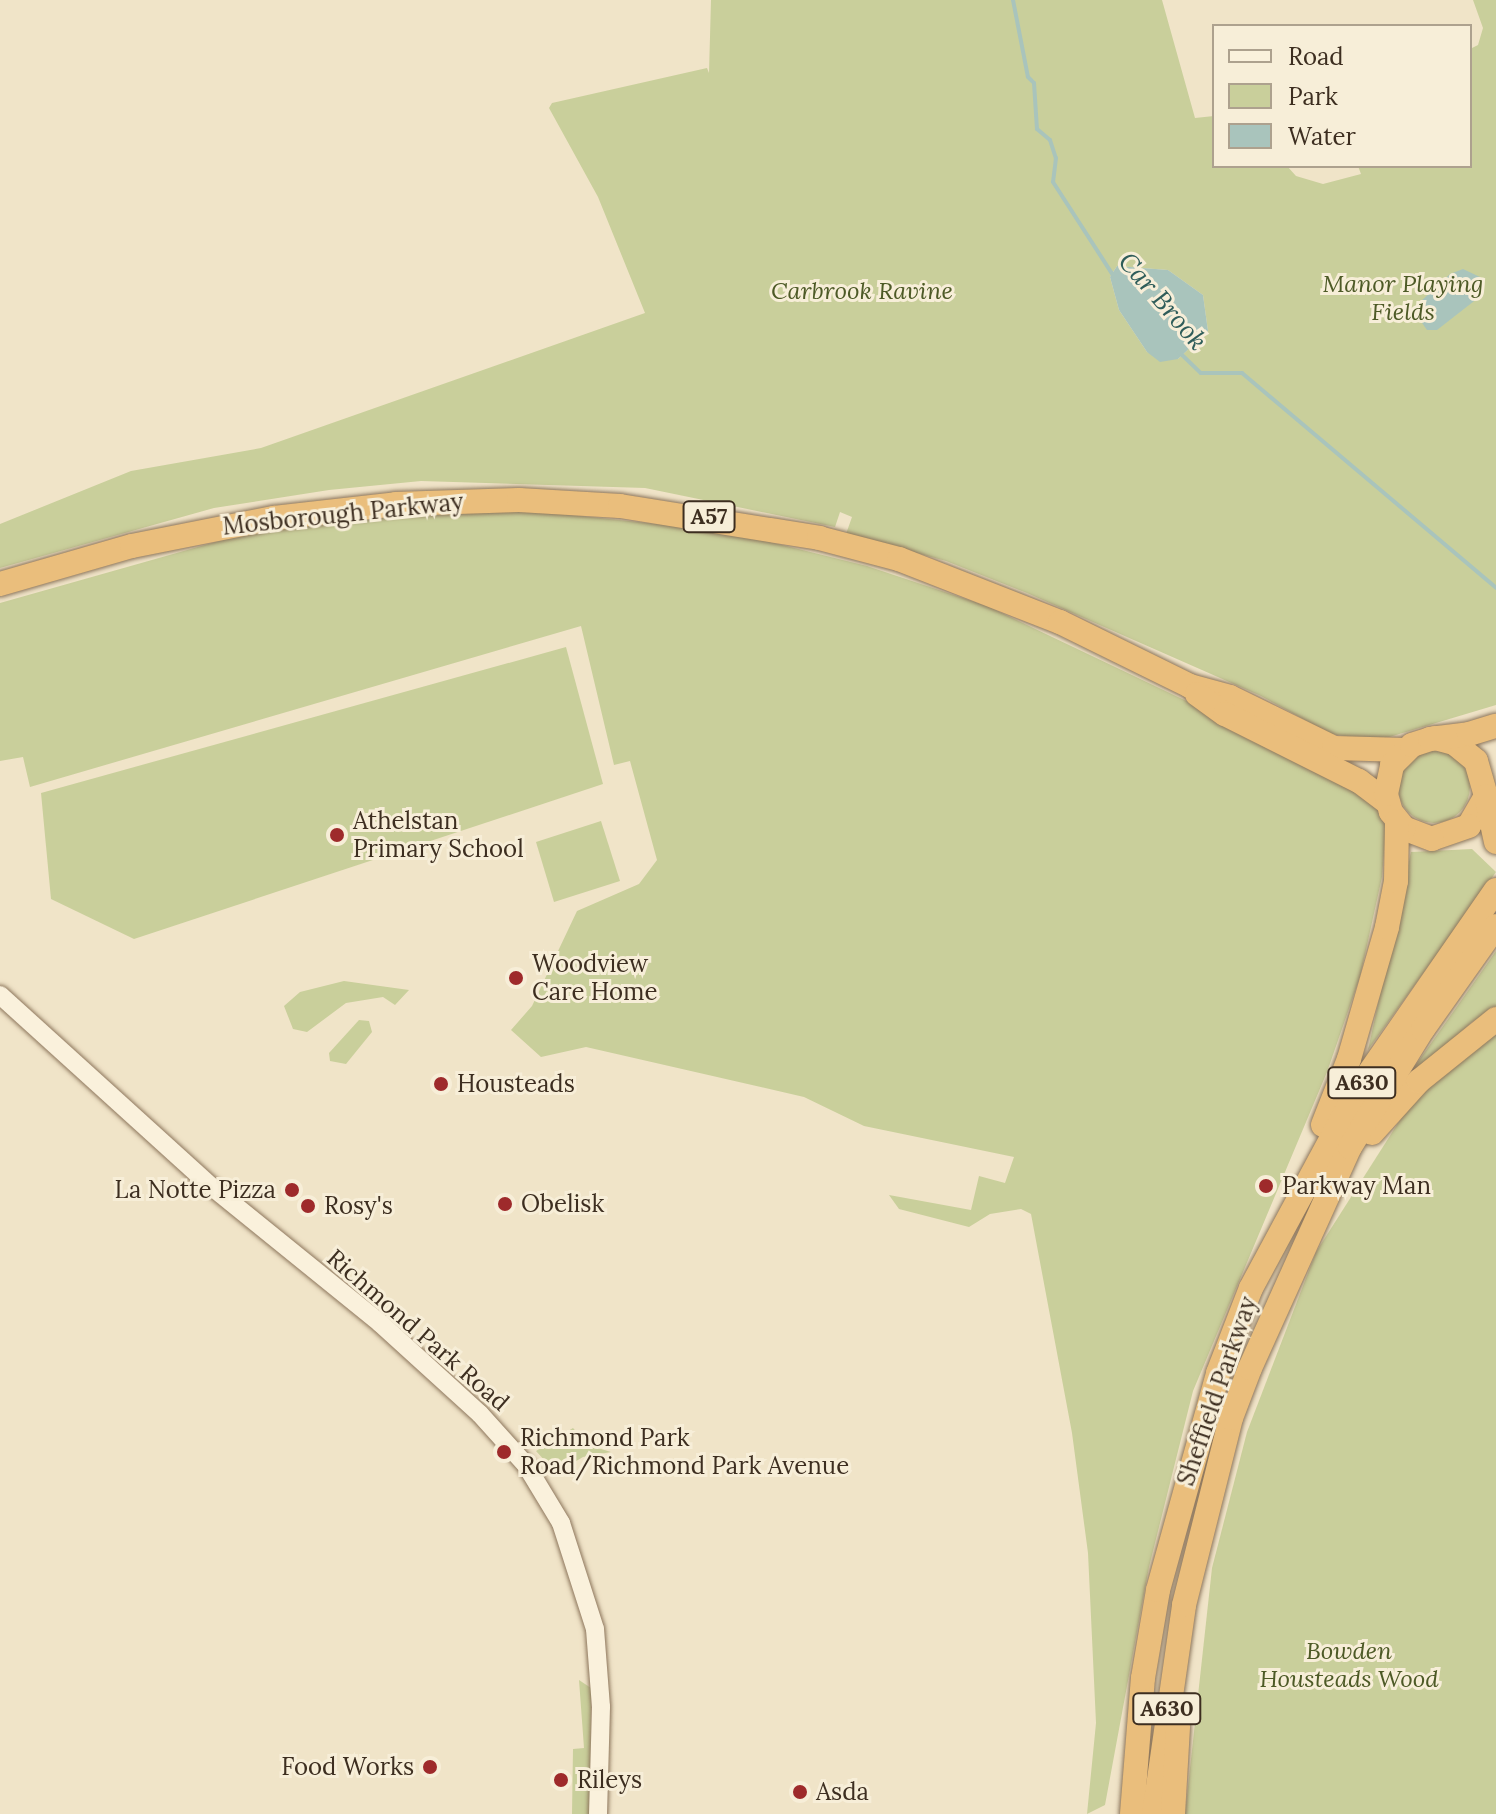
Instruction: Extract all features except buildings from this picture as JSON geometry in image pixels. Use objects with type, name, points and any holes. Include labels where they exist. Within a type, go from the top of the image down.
[{"type":"highway","name":"Mosborough Parkway","points":[[0,584],[132,546],[274,518],[396,504],[504,500],[620,506],[728,520],[899,559],[1060,622],[1190,686],[1230,697],[1334,748],[1405,750]]},
{"type":"highway","name":"Mosborough Parkway","points":[[1190,686],[1207,703],[1351,776],[1392,812]]},
{"type":"highway","name":"A57","points":[[1405,750],[1435,738],[1496,726]]},
{"type":"highway","points":[[1435,738],[1454,743],[1476,761],[1496,844]]},
{"type":"highway","points":[[1251,1288],[1349,1059],[1392,903],[1392,812],[1388,774],[1405,750]]},
{"type":"highway","points":[[1486,796],[1463,830],[1476,832],[1496,844]]},
{"type":"highway","name":"A57","points":[[1392,812],[1413,833],[1432,839],[1463,830]]},
{"type":"highway","name":"Sheffield Parkway","points":[[1132,1814],[1143,1678],[1179,1503],[1218,1373],[1251,1288],[1358,1089],[1496,890]]},
{"type":"highway","name":"Sheffield Parkway","points":[[1154,1814],[1184,1605],[1231,1418],[1281,1290],[1369,1114],[1496,926]]},
{"type":"highway","points":[[1281,1290],[1376,1129],[1435,1066],[1496,1019]]},
{"type":"highway","points":[[1173,1814],[1184,1605]]},
{"type":"highway","points":[[1114,1814],[1143,1678]]},
{"type":"street","name":"Richmond Park Road","points":[[0,995],[212,1187],[380,1323],[480,1414],[526,1465],[561,1523],[595,1629],[601,1707],[598,1814]]},
{"type":"green space","points":[[711,0],[1162,0],[1195,118],[1212,116],[1212,168],[1289,168],[1296,176],[1323,184],[1361,174],[1359,168],[1472,168],[1472,48],[1478,45],[1483,28],[1473,0],[1496,0],[1496,705],[1376,741],[1331,734],[1261,696],[1027,593],[946,561],[846,534],[852,517],[840,512],[835,527],[645,488],[421,481],[329,490],[214,508],[0,568],[0,524],[131,471],[261,448],[645,313],[598,197],[549,108],[552,103],[707,68],[709,73]],"holes":[[[1117,266],[1168,270],[1203,295],[1208,331],[1178,359],[1147,352],[1119,310],[1110,277]]]},
{"type":"green space","points":[[513,509],[725,531],[867,566],[987,606],[1262,737],[1374,803],[1386,827],[1382,877],[1360,977],[1327,1072],[1193,1391],[1149,1567],[1105,1805],[1087,1814],[1096,1723],[1088,1553],[1072,1433],[1031,1214],[1021,1209],[990,1214],[969,1227],[899,1209],[889,1195],[971,1210],[979,1176],[1005,1183],[1014,1157],[864,1126],[804,1097],[586,1047],[541,1057],[511,1030],[532,1006],[577,911],[639,884],[657,860],[630,761],[614,765],[581,626],[30,787],[23,757],[0,761],[0,603],[258,530],[384,515]]},
{"type":"green space","points":[[566,647],[603,784],[134,939],[51,899],[41,793]]},
{"type":"green space","points":[[1434,751],[1454,757],[1464,767],[1470,787],[1464,807],[1454,817],[1434,823],[1414,817],[1404,807],[1398,787],[1404,767],[1414,757]]},
{"type":"green space","points":[[601,821],[620,881],[554,902],[536,842]]},
{"type":"green space","points":[[1472,849],[1496,872],[1368,1050],[1411,852]]},
{"type":"green space","points":[[1496,951],[1496,1009],[1472,1022],[1415,1076],[1408,1076]]},
{"type":"green space","points":[[344,981],[409,990],[395,1005],[383,997],[346,1003],[307,1032],[293,1029],[284,1006],[300,992]]},
{"type":"green space","points":[[359,1020],[369,1021],[372,1032],[346,1064],[330,1061],[329,1053]]},
{"type":"green space","name":"Bowden Housteads Wood","points":[[1496,1034],[1496,1814],[1185,1814],[1212,1568],[1247,1432],[1316,1252],[1414,1098]]},
{"type":"green space","points":[[573,1428],[588,1445],[611,1452],[583,1457],[556,1473],[536,1451]]},
{"type":"green space","points":[[579,1680],[591,1688],[590,1814],[572,1814],[573,1749],[584,1748]]},
{"type":"water","points":[[1117,266],[1168,270],[1203,295],[1208,331],[1178,359],[1160,362],[1147,352],[1119,310],[1110,277]]},
{"type":"water","points":[[1463,269],[1480,277],[1478,298],[1437,330],[1427,330],[1415,313],[1419,303],[1450,274]]},
{"type":"waterway","name":"Car Brook","points":[[1013,0],[1028,77],[1034,83],[1037,129],[1050,140],[1056,158],[1053,182],[1113,275]]},
{"type":"waterway","name":"Car Brook","points":[[1179,352],[1201,373],[1242,373],[1496,588]]},
{"type":"place","name":"Athelstan Primary School","points":[[337,835]]},
{"type":"place","name":"Woodview Care Home","points":[[516,978]]},
{"type":"place","name":"Housteads","points":[[441,1084]]},
{"type":"place","name":"Parkway Man","points":[[1266,1186]]},
{"type":"place","name":"La Notte Pizza","points":[[292,1190]]},
{"type":"place","name":"Obelisk","points":[[505,1204]]},
{"type":"place","name":"Rosy's","points":[[308,1206]]},
{"type":"place","name":"Richmond Park Road/Richmond Park Avenue","points":[[504,1452]]},
{"type":"place","name":"Food Works","points":[[430,1767]]},
{"type":"place","name":"Rileys","points":[[561,1780]]},
{"type":"place","name":"Asda","points":[[800,1792]]},
{"type":"park label","name":"Carbrook Ravine","points":[[862,291]]},
{"type":"park label","name":"Manor Playing Fields","points":[[1403,298]]}]
